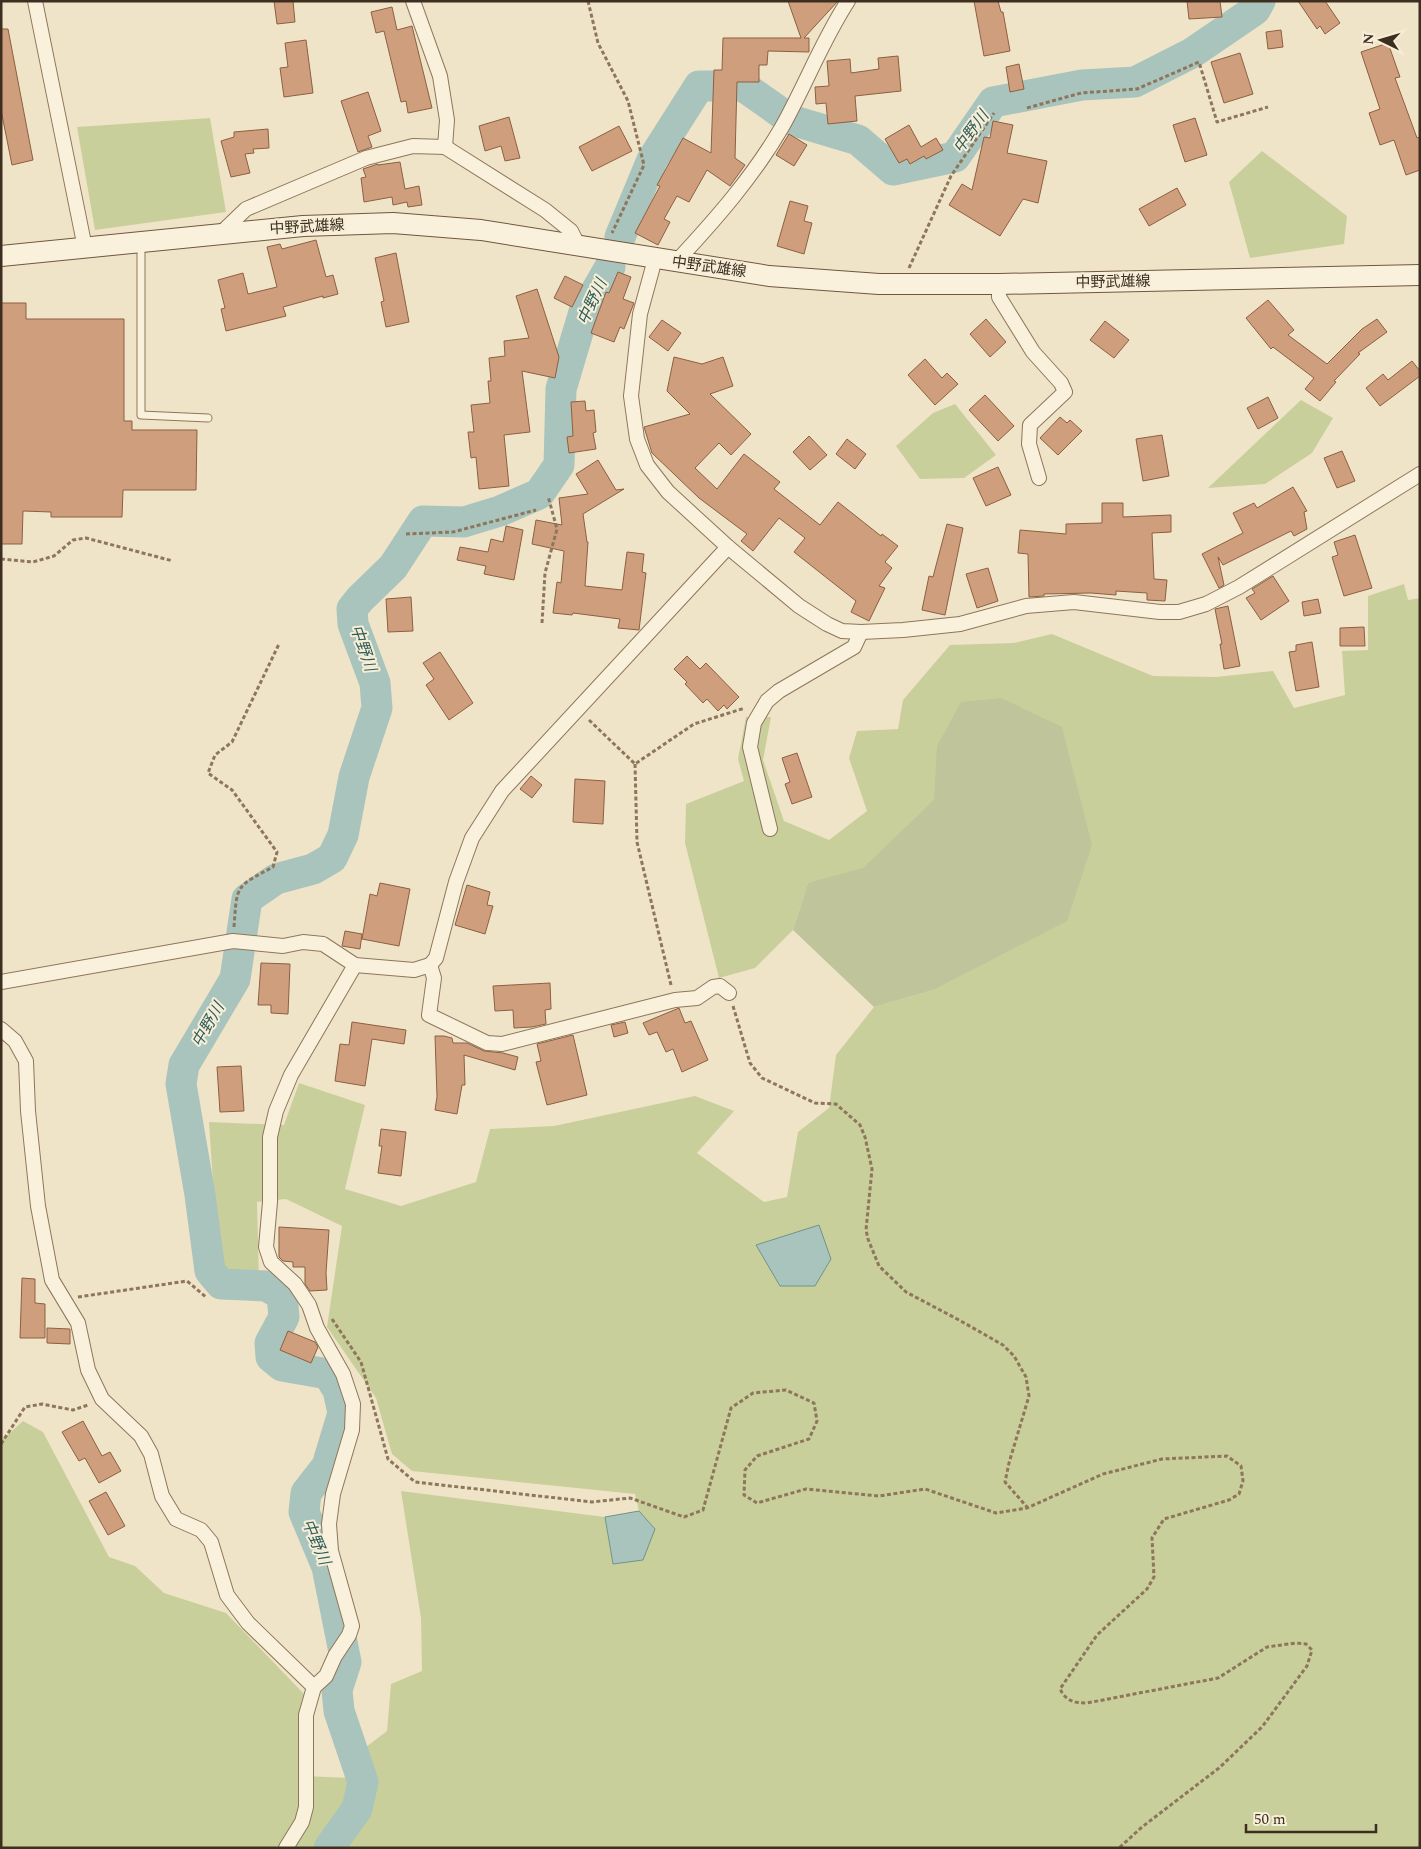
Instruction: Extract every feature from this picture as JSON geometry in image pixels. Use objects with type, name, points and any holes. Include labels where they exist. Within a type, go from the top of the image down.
[{"type":"main road","name":"中野武雄線","points":[[1,256],[303,226],[393,223],[481,230],[769,276],[902,284],[998,284],[1420,274]]},
{"type":"street","points":[[35,1],[85,248]]},
{"type":"street","points":[[413,1],[440,76],[447,120],[445,147]]},
{"type":"street","points":[[676,262],[716,220],[757,167],[791,110],[831,27],[848,1]]},
{"type":"street","points":[[220,234],[246,209],[366,158],[413,146],[445,147],[545,210],[571,231],[578,245]]},
{"type":"street","points":[[655,259],[640,314],[631,396],[637,439],[647,465],[668,492],[728,547],[799,606],[827,624],[842,630],[860,632],[903,630],[960,624],[1026,606],[1074,602],[1160,612],[1179,612],[1206,604],[1239,587],[1420,474]]},
{"type":"street","points":[[998,284],[998,297],[1033,352],[1061,383],[1064,392],[1030,425],[1029,444],[1039,478]]},
{"type":"street","points":[[1,982],[233,940],[282,946],[303,942],[323,944],[354,965],[414,970],[430,965],[436,958],[456,882],[472,838],[502,791],[728,547]]},
{"type":"street","points":[[770,829],[750,747],[754,723],[767,701],[778,691],[854,647],[860,632]]},
{"type":"street","points":[[286,1848],[302,1822],[306,1807],[306,1715],[314,1687],[326,1676],[352,1626],[331,1551],[329,1524],[333,1494],[352,1430],[353,1404],[343,1374],[317,1328],[310,1305],[295,1284],[271,1262],[266,1247],[270,1202],[270,1137],[276,1111],[291,1075],[354,965]]},
{"type":"street","points":[[430,965],[434,978],[429,1015],[487,1043],[502,1044],[675,1000],[697,998],[713,987],[720,986],[729,993]]},
{"type":"street","points":[[1,1029],[16,1041],[26,1061],[28,1111],[38,1206],[52,1280],[62,1300],[78,1323],[88,1370],[102,1399],[141,1436],[151,1454],[162,1496],[176,1519],[201,1530],[211,1542],[227,1595],[248,1623],[314,1687]]},
{"type":"lane","points":[[141,242],[140,415],[208,418]]},
{"type":"path","points":[[588,1],[598,43],[628,101],[644,165],[612,234],[599,248]]},
{"type":"path","points":[[1027,108],[1081,93],[1137,89],[1199,62],[1217,122],[1268,107]]},
{"type":"path","points":[[902,284],[951,176],[994,112]]},
{"type":"path","points":[[542,623],[545,572],[557,529],[548,496]]},
{"type":"path","points":[[406,534],[453,532],[536,510]]},
{"type":"path","points":[[1,559],[33,562],[54,556],[73,540],[86,538],[172,561]]},
{"type":"path","points":[[233,940],[236,895],[244,883],[273,867],[277,852],[232,790],[208,773],[215,755],[232,742],[280,644]]},
{"type":"path","points":[[634,764],[694,724],[767,701]]},
{"type":"path","points":[[578,709],[634,764],[637,842],[675,1000]]},
{"type":"path","points":[[729,993],[750,1063],[762,1078],[815,1103],[836,1104],[860,1125],[865,1137],[872,1169],[866,1230],[879,1266],[906,1292],[1003,1345],[1014,1356],[1026,1377],[1029,1396],[1005,1482],[1027,1508]]},
{"type":"path","points":[[62,1300],[187,1281],[207,1298]]},
{"type":"path","points":[[310,1305],[327,1312],[360,1362],[388,1459],[415,1482],[592,1502],[630,1498],[684,1517],[703,1510],[731,1408],[753,1393],[786,1390],[814,1403],[817,1421],[809,1439],[757,1456],[745,1470],[744,1495],[757,1503],[806,1489],[879,1496],[925,1489],[996,1513],[1027,1508],[1103,1474],[1162,1458],[1227,1456],[1241,1466],[1243,1482],[1240,1494],[1228,1500],[1164,1519],[1152,1538],[1154,1577],[1147,1589],[1097,1635],[1060,1689],[1063,1696],[1074,1703],[1087,1703],[1218,1678],[1267,1647],[1296,1643],[1306,1644],[1312,1650],[1306,1666],[1262,1726],[1219,1768],[1142,1827],[1119,1848]]},
{"type":"path","points":[[1,1444],[24,1407],[42,1404],[73,1410],[102,1399]]},
{"type":"green space","points":[[210,118],[226,212],[95,230],[77,127]]},
{"type":"green space","points":[[1262,151],[1347,216],[1344,244],[1250,258],[1229,182]]},
{"type":"green space","points":[[1301,400],[1333,418],[1312,453],[1265,484],[1208,488]]},
{"type":"green space","points":[[955,404],[996,455],[964,478],[920,479],[896,446],[933,413]]},
{"type":"green space","points":[[1404,584],[1408,600],[1420,598],[1420,1848],[1,1848],[1,1441],[23,1421],[43,1432],[109,1557],[135,1566],[164,1593],[226,1613],[304,1694],[304,1776],[351,1778],[366,1747],[387,1731],[391,1684],[422,1671],[421,1618],[401,1491],[605,1517],[613,1564],[655,1529],[639,1511],[635,1494],[412,1471],[392,1454],[376,1398],[327,1327],[342,1226],[286,1199],[257,1202],[259,1282],[219,1273],[209,1122],[284,1125],[299,1083],[365,1105],[345,1189],[401,1206],[476,1182],[490,1129],[554,1126],[695,1096],[734,1111],[697,1153],[764,1202],[787,1197],[798,1132],[829,1108],[836,1055],[874,1007],[933,990],[958,866],[808,883],[793,930],[755,968],[719,978],[685,843],[686,804],[744,781],[738,759],[746,717],[771,717],[763,760],[784,821],[829,840],[867,811],[849,758],[857,731],[898,729],[903,700],[950,645],[1014,643],[1052,634],[1153,676],[1216,677],[1273,671],[1294,708],[1345,695],[1342,651],[1368,650],[1368,596]],"holes":[[[831,1259],[815,1286],[780,1286]]]},
{"type":"green space","points":[[1001,698],[1062,727],[1092,845],[1067,921],[933,990],[874,1007],[793,930],[808,883],[863,868],[934,800],[937,746],[961,702]]},
{"type":"water","points":[[819,1225],[831,1259],[815,1286],[780,1286],[756,1245]]},
{"type":"water","points":[[639,1511],[655,1529],[643,1560],[613,1564],[605,1517]]},
{"type":"building","points":[[274,1],[293,1],[295,22],[277,24]]},
{"type":"building","points":[[788,1],[838,1],[804,38],[809,38],[809,52],[768,51],[767,65],[759,65],[759,82],[737,82],[735,158],[745,165],[730,186],[707,170],[689,202],[677,196],[664,219],[670,222],[658,245],[635,233],[660,186],[657,185],[683,138],[711,153],[714,70],[722,70],[723,38],[801,38]]},
{"type":"building","points":[[974,1],[998,1],[1001,12],[1003,12],[1010,51],[984,56]]},
{"type":"building","points":[[1187,1],[1220,1],[1222,17],[1189,19]]},
{"type":"building","points":[[1298,1],[1325,1],[1340,23],[1325,34],[1320,26],[1317,29]]},
{"type":"building","points":[[392,7],[397,30],[412,26],[432,108],[408,113],[406,101],[401,102],[384,31],[376,33],[371,12]]},
{"type":"building","points":[[1,29],[8,29],[33,160],[12,165],[1,110]]},
{"type":"building","points":[[1281,30],[1283,47],[1268,49],[1266,32]]},
{"type":"building","points":[[306,40],[313,93],[284,97],[280,68],[288,67],[285,43]]},
{"type":"building","points":[[1388,43],[1400,77],[1395,78],[1417,138],[1420,137],[1420,170],[1406,175],[1394,140],[1380,145],[1369,113],[1380,109],[1361,52]]},
{"type":"building","points":[[1240,53],[1253,94],[1224,103],[1211,62]]},
{"type":"building","points":[[898,56],[901,91],[855,96],[857,121],[828,124],[826,103],[816,104],[815,87],[829,86],[827,61],[850,59],[851,73],[879,69],[878,58]]},
{"type":"building","points":[[1019,64],[1024,89],[1010,92],[1006,67]]},
{"type":"building","points":[[368,92],[381,131],[368,136],[372,147],[358,152],[341,101]]},
{"type":"building","points":[[509,117],[520,158],[505,161],[501,146],[485,151],[479,126]]},
{"type":"building","points":[[1195,118],[1207,155],[1185,162],[1173,125]]},
{"type":"building","points":[[993,121],[1013,125],[1007,153],[1047,161],[1038,203],[1023,199],[1000,236],[949,205],[962,184],[972,190],[984,137],[990,138]]},
{"type":"building","points":[[909,125],[921,147],[936,138],[943,150],[926,159],[924,156],[910,164],[907,159],[899,163],[885,139]]},
{"type":"building","points":[[619,126],[632,151],[592,171],[579,147]]},
{"type":"building","points":[[268,129],[269,148],[253,149],[254,153],[245,154],[250,173],[231,177],[221,141],[234,137],[234,132]]},
{"type":"building","points":[[789,134],[807,145],[794,166],[776,155]]},
{"type":"building","points":[[400,162],[405,189],[419,186],[422,205],[408,207],[407,202],[393,205],[392,197],[364,202],[361,178],[366,177],[363,169],[378,164]]},
{"type":"building","points":[[1177,188],[1186,205],[1149,226],[1139,209]]},
{"type":"building","points":[[790,201],[808,206],[804,221],[812,223],[804,254],[777,246]]},
{"type":"building","points":[[316,240],[326,277],[333,275],[338,294],[323,298],[323,296],[283,307],[286,316],[226,331],[221,309],[225,308],[218,280],[243,273],[248,294],[277,287],[267,247],[280,244],[282,249]]},
{"type":"building","points":[[396,253],[409,322],[386,327],[381,302],[384,301],[375,258]]},
{"type":"building","points":[[618,272],[631,277],[623,299],[634,303],[624,329],[620,327],[614,342],[591,333],[606,292],[609,293]]},
{"type":"building","points":[[565,276],[583,285],[572,307],[554,298]]},
{"type":"building","points":[[537,289],[559,357],[555,378],[522,371],[530,432],[504,435],[509,486],[479,489],[476,457],[471,458],[468,432],[474,432],[471,405],[490,403],[488,381],[491,381],[489,358],[505,356],[504,341],[529,338],[516,296]]},
{"type":"building","points":[[1268,300],[1294,330],[1288,335],[1327,364],[1362,329],[1377,319],[1387,332],[1358,353],[1360,354],[1334,381],[1336,382],[1320,401],[1305,389],[1314,378],[1273,347],[1271,349],[1246,318]]},
{"type":"building","points":[[1,303],[26,303],[26,319],[124,319],[124,421],[132,421],[132,430],[197,430],[196,490],[123,490],[122,517],[51,517],[51,512],[23,511],[22,544],[1,544]]},
{"type":"building","points":[[986,319],[1006,342],[990,357],[970,334]]},
{"type":"building","points":[[662,320],[681,333],[668,351],[649,337]]},
{"type":"building","points":[[1105,321],[1129,340],[1114,358],[1090,340]]},
{"type":"building","points":[[674,357],[702,364],[723,357],[733,386],[710,394],[751,434],[731,455],[719,443],[695,468],[717,489],[744,454],[780,482],[774,489],[820,525],[838,502],[881,536],[882,534],[898,546],[885,562],[892,568],[879,586],[885,588],[869,621],[851,612],[856,601],[794,552],[805,538],[779,518],[753,551],[741,541],[747,534],[699,498],[652,453],[644,427],[690,414],[667,391]]},
{"type":"building","points":[[925,359],[942,378],[947,373],[958,384],[935,405],[908,375]]},
{"type":"building","points":[[1412,361],[1420,371],[1420,376],[1380,406],[1366,388],[1383,374],[1388,380]]},
{"type":"building","points":[[985,395],[1014,426],[998,441],[969,410]]},
{"type":"building","points":[[1268,397],[1278,418],[1258,429],[1247,408]]},
{"type":"building","points":[[585,401],[586,411],[594,410],[596,432],[593,433],[596,449],[569,453],[567,437],[573,436],[571,402]]},
{"type":"building","points":[[1060,417],[1067,423],[1070,420],[1082,431],[1058,455],[1040,438]]},
{"type":"building","points":[[1162,435],[1169,476],[1143,481],[1136,439]]},
{"type":"building","points":[[809,436],[827,455],[810,470],[793,452]]},
{"type":"building","points":[[847,439],[866,454],[855,469],[836,454]]},
{"type":"building","points":[[1342,451],[1355,481],[1337,488],[1324,458]]},
{"type":"building","points":[[598,460],[616,490],[624,489],[583,514],[588,542],[585,586],[622,590],[627,552],[644,554],[642,572],[646,573],[639,630],[618,628],[620,619],[573,613],[572,615],[553,613],[557,582],[561,583],[564,551],[532,544],[536,520],[562,525],[559,498],[588,494],[576,474]]},
{"type":"building","points":[[998,467],[1011,495],[986,506],[973,478]]},
{"type":"building","points":[[1293,487],[1307,511],[1304,512],[1307,529],[1294,536],[1291,531],[1223,565],[1218,557],[1224,585],[1219,588],[1202,554],[1243,533],[1233,513],[1254,503],[1257,508]]},
{"type":"building","points":[[1102,503],[1123,503],[1123,517],[1171,515],[1171,532],[1152,533],[1154,579],[1167,580],[1165,601],[1147,600],[1147,593],[1116,591],[1116,595],[1091,593],[1044,594],[1044,596],[1029,597],[1028,554],[1018,553],[1020,530],[1066,534],[1066,524],[1102,523]]},
{"type":"building","points":[[947,524],[963,528],[945,615],[922,610],[929,576],[933,577]]},
{"type":"building","points":[[506,526],[523,530],[514,580],[484,574],[486,566],[457,560],[460,547],[488,552],[491,539],[503,542]]},
{"type":"building","points":[[1355,535],[1372,588],[1344,596],[1332,557],[1338,555],[1334,542]]},
{"type":"building","points":[[988,568],[998,601],[977,608],[966,574]]},
{"type":"building","points":[[1273,576],[1289,601],[1261,620],[1246,598],[1255,593],[1252,589]]},
{"type":"building","points":[[411,597],[413,631],[388,632],[386,599]]},
{"type":"building","points":[[1318,599],[1321,613],[1304,616],[1302,602]]},
{"type":"building","points":[[1228,606],[1240,666],[1224,669],[1220,644],[1222,644],[1215,609]]},
{"type":"building","points":[[1364,627],[1365,646],[1340,646],[1340,628]]},
{"type":"building","points":[[1312,642],[1319,687],[1296,691],[1289,652],[1296,651],[1296,645]]},
{"type":"building","points":[[440,652],[473,703],[449,720],[426,685],[434,679],[423,663]]},
{"type":"building","points":[[687,656],[700,669],[706,663],[739,697],[727,709],[724,705],[718,711],[707,699],[703,703],[685,684],[687,682],[674,669]]},
{"type":"building","points":[[797,753],[812,797],[792,804],[785,784],[790,782],[782,758]]},
{"type":"building","points":[[531,776],[542,785],[532,798],[520,789]]},
{"type":"building","points":[[575,779],[605,781],[603,824],[573,822]]},
{"type":"building","points":[[380,883],[410,889],[399,946],[362,939],[370,894],[377,896]]},
{"type":"building","points":[[467,885],[490,892],[487,905],[493,906],[485,934],[455,925]]},
{"type":"building","points":[[345,931],[362,934],[360,949],[342,946]]},
{"type":"building","points":[[261,963],[290,964],[288,1014],[271,1013],[271,1005],[258,1005]]},
{"type":"building","points":[[550,983],[551,1009],[545,1010],[546,1024],[514,1028],[513,1010],[495,1011],[493,986]]},
{"type":"building","points":[[679,1008],[685,1023],[691,1021],[708,1060],[682,1072],[673,1049],[666,1052],[657,1032],[649,1035],[643,1023]]},
{"type":"building","points":[[352,1022],[406,1030],[404,1044],[372,1039],[365,1086],[335,1081],[340,1044],[349,1045]]},
{"type":"building","points":[[625,1022],[628,1033],[614,1037],[611,1025]]},
{"type":"building","points":[[573,1035],[587,1095],[547,1105],[536,1062],[541,1061],[537,1044]]},
{"type":"building","points":[[435,1036],[452,1038],[453,1043],[467,1043],[484,1051],[518,1057],[515,1070],[464,1055],[465,1085],[462,1085],[457,1114],[435,1110],[437,1097]]},
{"type":"building","points":[[241,1066],[244,1111],[220,1112],[217,1067]]},
{"type":"building","points":[[381,1129],[406,1132],[401,1176],[378,1173],[382,1146],[379,1146]]},
{"type":"building","points":[[279,1227],[329,1230],[326,1273],[327,1290],[310,1291],[305,1284],[305,1267],[293,1267],[293,1262],[283,1261],[279,1257]]},
{"type":"building","points":[[22,1278],[35,1279],[35,1303],[45,1304],[45,1338],[20,1338]]},
{"type":"building","points":[[47,1328],[70,1329],[70,1344],[47,1343]]},
{"type":"building","points":[[288,1331],[315,1342],[318,1347],[311,1363],[280,1350]]},
{"type":"building","points":[[83,1421],[102,1456],[110,1452],[121,1471],[99,1483],[85,1458],[79,1461],[62,1432]]},
{"type":"building","points":[[106,1492],[125,1526],[108,1535],[89,1501]]},
{"type":"waterway","name":"中野川","points":[[620,237],[652,160],[699,86],[743,86],[791,120],[858,140],[893,170],[955,157],[993,102],[1082,85],[1135,82],[1192,53],[1255,10],[1260,1]]},
{"type":"waterway","name":"中野川","points":[[329,1848],[357,1809],[363,1782],[339,1711],[337,1690],[346,1662],[327,1567],[304,1512],[306,1493],[327,1466],[343,1413],[338,1390],[328,1374],[282,1366],[271,1357],[270,1343],[284,1317],[282,1295],[266,1286],[221,1284],[210,1271],[200,1195],[181,1084],[184,1065],[235,979],[247,899],[276,879],[313,869],[332,858],[343,835],[354,777],[377,708],[375,683],[353,624],[352,609],[393,567],[423,521],[464,522],[500,511],[539,494],[559,465],[561,389],[584,312],[610,267]]}]
